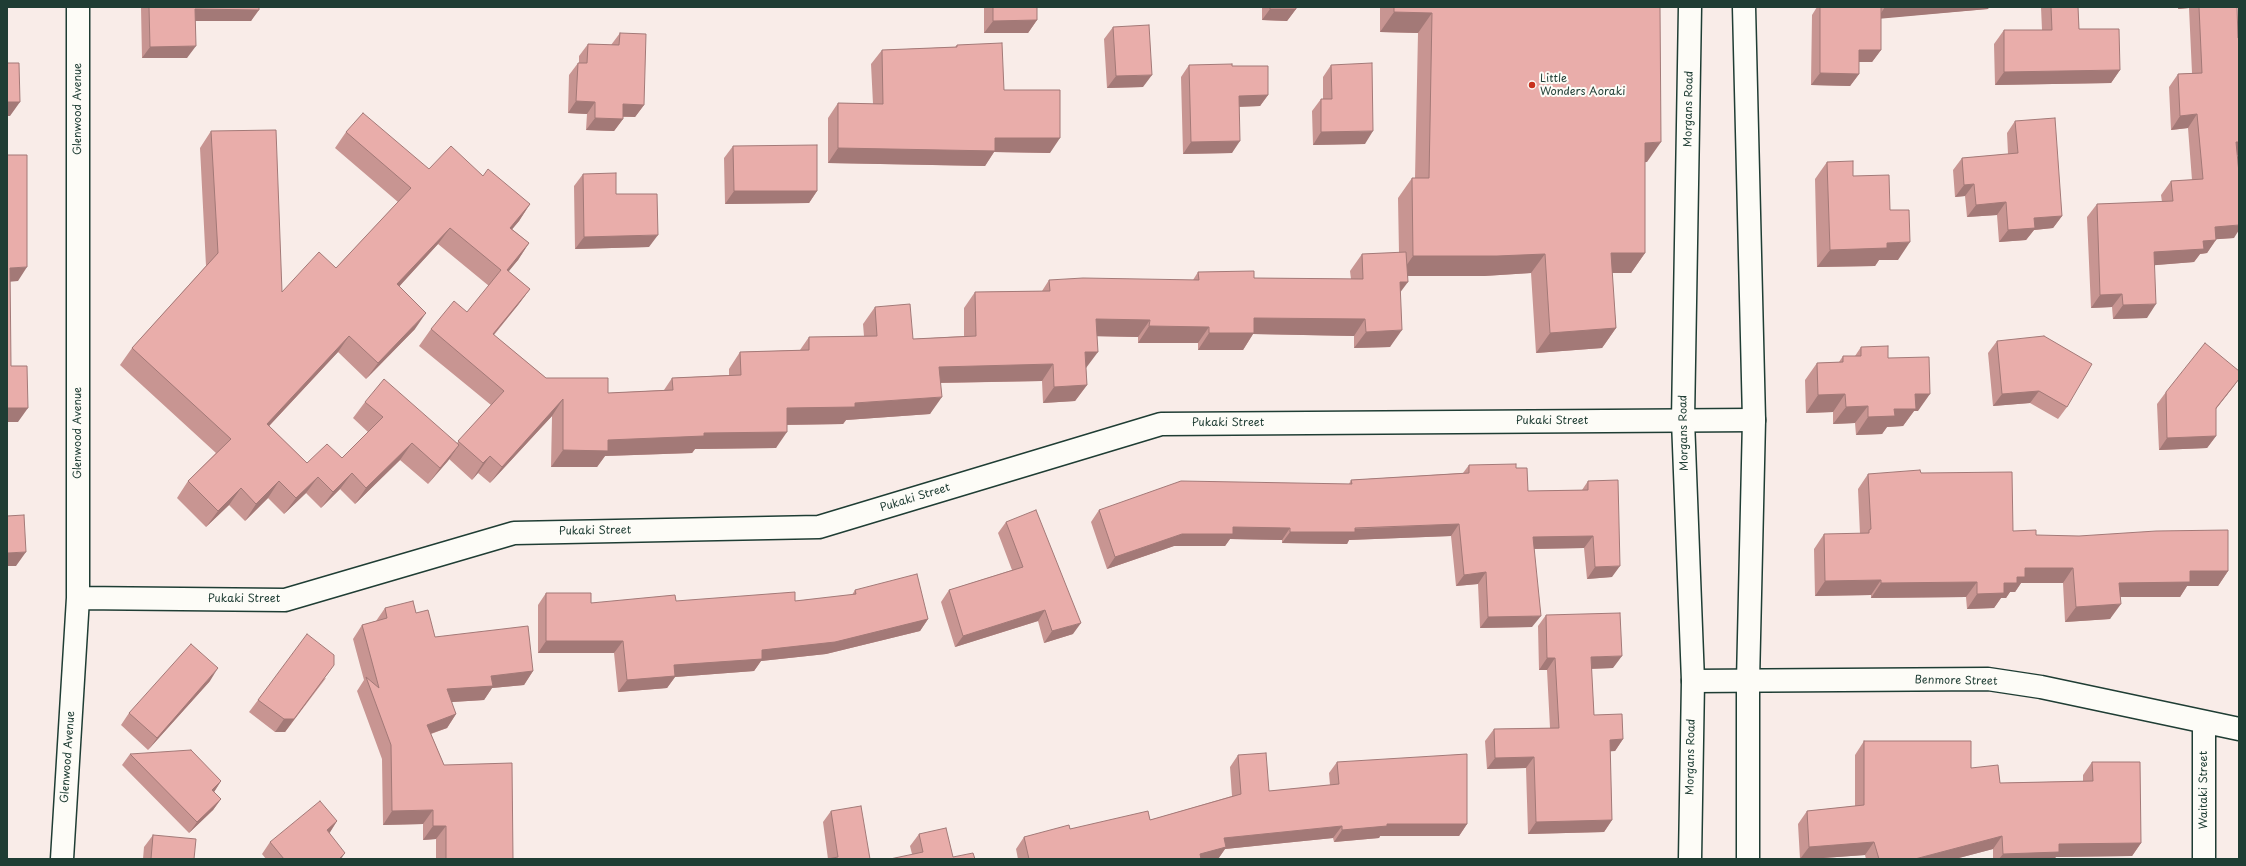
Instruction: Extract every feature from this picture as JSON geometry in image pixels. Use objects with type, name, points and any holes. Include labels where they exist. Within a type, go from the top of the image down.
[{"type":"street","name":"Glenwood Avenue","points":[[62,859],[78,598],[78,7]]},
{"type":"street","name":"Morgans Road","points":[[1690,7],[1683,420],[1693,682],[1690,859]]},
{"type":"street","points":[[1744,7],[1754,420],[1748,681],[1748,859]]},
{"type":"street","name":"Pukaki Street","points":[[78,598],[285,600],[514,533],[819,527],[1161,424],[1754,420]]},
{"type":"street","name":"Benmore Street","points":[[1693,682],[1988,679],[2041,687],[2239,729]]},
{"type":"street","name":"Waitaki Street","points":[[2204,722],[2204,859]]},
{"type":"building","points":[[149,7],[259,7],[259,10],[195,9],[196,46],[150,47]]},
{"type":"building","points":[[993,7],[1037,7],[1037,20],[993,21]]},
{"type":"building","points":[[1270,7],[1296,7],[1296,9],[1270,9]]},
{"type":"building","points":[[1394,7],[1660,7],[1661,142],[1645,143],[1645,253],[1611,253],[1616,328],[1550,333],[1545,254],[1497,256],[1413,256],[1412,178],[1429,178],[1432,13],[1394,12]]},
{"type":"building","points":[[1820,7],[1881,7],[1881,50],[1859,50],[1859,74],[1820,73]]},
{"type":"building","points":[[2051,7],[2078,7],[2079,29],[2119,29],[2120,70],[2004,72],[2004,30],[2052,30]]},
{"type":"building","points":[[2199,7],[2237,7],[2239,38],[2239,142],[2236,142],[2239,173],[2239,225],[2215,227],[2216,240],[2203,241],[2204,249],[2154,252],[2156,304],[2123,305],[2122,294],[2100,295],[2097,204],[2173,201],[2171,181],[2203,179],[2197,114],[2180,116],[2178,74],[2202,73]]},
{"type":"building","points":[[1149,25],[1152,75],[1116,76],[1113,27]]},
{"type":"building","points":[[620,33],[646,34],[644,105],[623,104],[623,119],[595,118],[595,102],[576,101],[578,63],[587,63],[588,44],[619,45]]},
{"type":"building","points":[[1002,43],[1004,90],[1060,90],[1060,138],[995,138],[995,151],[838,148],[838,103],[883,104],[882,50],[957,47],[957,45]]},
{"type":"building","points":[[7,63],[19,63],[20,102],[7,102]]},
{"type":"building","points":[[1372,63],[1373,131],[1321,132],[1321,99],[1332,99],[1331,65]]},
{"type":"building","points":[[1232,64],[1232,66],[1268,66],[1268,95],[1239,96],[1240,141],[1191,142],[1189,65]]},
{"type":"building","points":[[363,113],[429,169],[451,146],[483,176],[488,169],[530,204],[510,228],[529,243],[507,270],[530,289],[493,334],[546,378],[608,378],[608,393],[673,390],[672,378],[741,375],[740,352],[809,350],[809,337],[877,336],[875,307],[910,304],[913,339],[976,336],[975,292],[1050,291],[1049,280],[1083,278],[1199,280],[1198,272],[1254,271],[1254,278],[1363,279],[1362,254],[1406,252],[1408,282],[1400,282],[1402,330],[1366,332],[1365,319],[1254,318],[1254,333],[1209,333],[1209,327],[1149,326],[1150,320],[1096,319],[1098,352],[1085,352],[1087,385],[1054,387],[1053,364],[939,367],[942,397],[855,403],[855,407],[787,408],[787,432],[704,433],[704,436],[608,440],[608,451],[563,450],[563,399],[502,467],[490,456],[483,463],[458,441],[504,391],[431,329],[454,301],[467,312],[501,270],[450,228],[397,284],[426,313],[378,363],[349,336],[267,424],[307,463],[327,444],[342,458],[383,417],[365,402],[384,379],[459,445],[440,468],[412,443],[366,488],[352,473],[333,492],[318,477],[296,498],[279,481],[256,504],[241,488],[218,511],[188,481],[231,439],[132,348],[218,253],[211,131],[276,130],[282,292],[319,252],[336,268],[411,188],[346,132]]},
{"type":"building","points":[[2055,118],[2062,216],[2034,218],[2035,228],[2008,230],[2006,202],[1976,205],[1974,184],[1964,185],[1962,158],[2018,153],[2015,121]]},
{"type":"building","points":[[817,145],[817,191],[734,191],[733,146]]},
{"type":"building","points":[[7,155],[27,155],[27,267],[10,268],[11,366],[27,366],[28,408],[7,408]]},
{"type":"building","points":[[1853,161],[1853,176],[1889,175],[1890,210],[1909,210],[1910,242],[1887,243],[1887,248],[1830,250],[1827,162]]},
{"type":"building","points":[[616,173],[616,194],[657,194],[658,235],[584,237],[583,174]]},
{"type":"building","points":[[2044,336],[2092,364],[2067,407],[2039,391],[2002,394],[1997,341]]},
{"type":"building","points":[[2205,343],[2239,371],[2239,379],[2216,408],[2216,436],[2167,438],[2166,392]]},
{"type":"building","points":[[1888,346],[1888,358],[1929,357],[1930,394],[1915,394],[1916,409],[1894,409],[1895,416],[1868,417],[1868,406],[1846,407],[1845,394],[1818,395],[1817,363],[1843,362],[1843,356],[1861,356],[1861,347]]},
{"type":"building","points":[[1516,464],[1516,468],[1527,468],[1528,491],[1588,490],[1588,481],[1618,480],[1620,566],[1595,567],[1593,536],[1533,537],[1541,616],[1488,617],[1486,572],[1464,575],[1459,524],[1355,528],[1355,532],[1290,532],[1290,528],[1233,527],[1233,534],[1182,534],[1115,557],[1099,510],[1181,481],[1352,484],[1351,480],[1469,473],[1469,465]]},
{"type":"building","points":[[1920,470],[1921,473],[2012,472],[2013,531],[2036,530],[2036,535],[2079,536],[2156,531],[2228,530],[2228,571],[2190,571],[2190,582],[2119,583],[2121,604],[2076,607],[2073,568],[2025,568],[2025,577],[2017,577],[2017,583],[2004,583],[2004,593],[1977,594],[1977,582],[1881,583],[1881,580],[1825,581],[1824,534],[1869,533],[1869,530],[1871,529],[1868,474]]},
{"type":"building","points":[[1036,510],[1081,623],[1052,631],[1045,610],[963,636],[949,590],[1023,567],[1006,522]]},
{"type":"building","points":[[24,515],[26,552],[7,553],[7,516]]},
{"type":"building","points":[[917,574],[928,619],[835,642],[762,650],[762,659],[674,665],[675,676],[627,680],[623,641],[546,641],[546,593],[591,593],[591,603],[675,595],[676,601],[795,592],[795,601],[856,594],[855,590]]},
{"type":"building","points":[[413,601],[416,613],[428,610],[435,637],[528,626],[533,671],[491,676],[493,686],[447,689],[456,714],[427,725],[444,765],[512,763],[513,859],[446,859],[446,826],[433,826],[433,810],[392,811],[391,745],[366,677],[379,688],[362,625],[387,618],[385,608]]},
{"type":"building","points":[[1620,613],[1622,656],[1591,657],[1594,715],[1622,714],[1623,739],[1610,740],[1612,820],[1536,822],[1534,757],[1495,758],[1494,729],[1559,728],[1555,658],[1547,658],[1546,615]]},
{"type":"building","points":[[307,634],[334,655],[334,665],[294,719],[284,719],[258,700]]},
{"type":"building","points":[[191,644],[218,668],[157,738],[129,713]]},
{"type":"building","points":[[1864,741],[1971,741],[1971,768],[1998,765],[2000,783],[2093,781],[2092,762],[2140,762],[2141,843],[2059,844],[2059,852],[2003,854],[2002,836],[1915,859],[1879,859],[1874,842],[1809,847],[1807,811],[1864,805]]},
{"type":"building","points":[[191,750],[221,781],[212,790],[221,799],[197,822],[130,754]]},
{"type":"building","points":[[1266,753],[1269,791],[1339,784],[1337,762],[1467,754],[1467,824],[1387,824],[1387,826],[1342,830],[1342,826],[1224,838],[1226,847],[1200,854],[1201,859],[1029,859],[1024,837],[1069,825],[1070,829],[1148,811],[1150,820],[1241,794],[1238,755]]},
{"type":"building","points":[[320,801],[337,821],[327,830],[345,853],[339,859],[284,859],[270,842]]},
{"type":"building","points":[[861,806],[870,859],[828,859],[838,857],[831,811]]},
{"type":"building","points":[[946,828],[953,857],[973,853],[975,859],[890,859],[923,852],[919,834]]},
{"type":"building","points":[[153,835],[196,839],[194,859],[151,859]]},
{"type":"place","name":"Little Wonders Aoraki","points":[[1532,85]]}]
